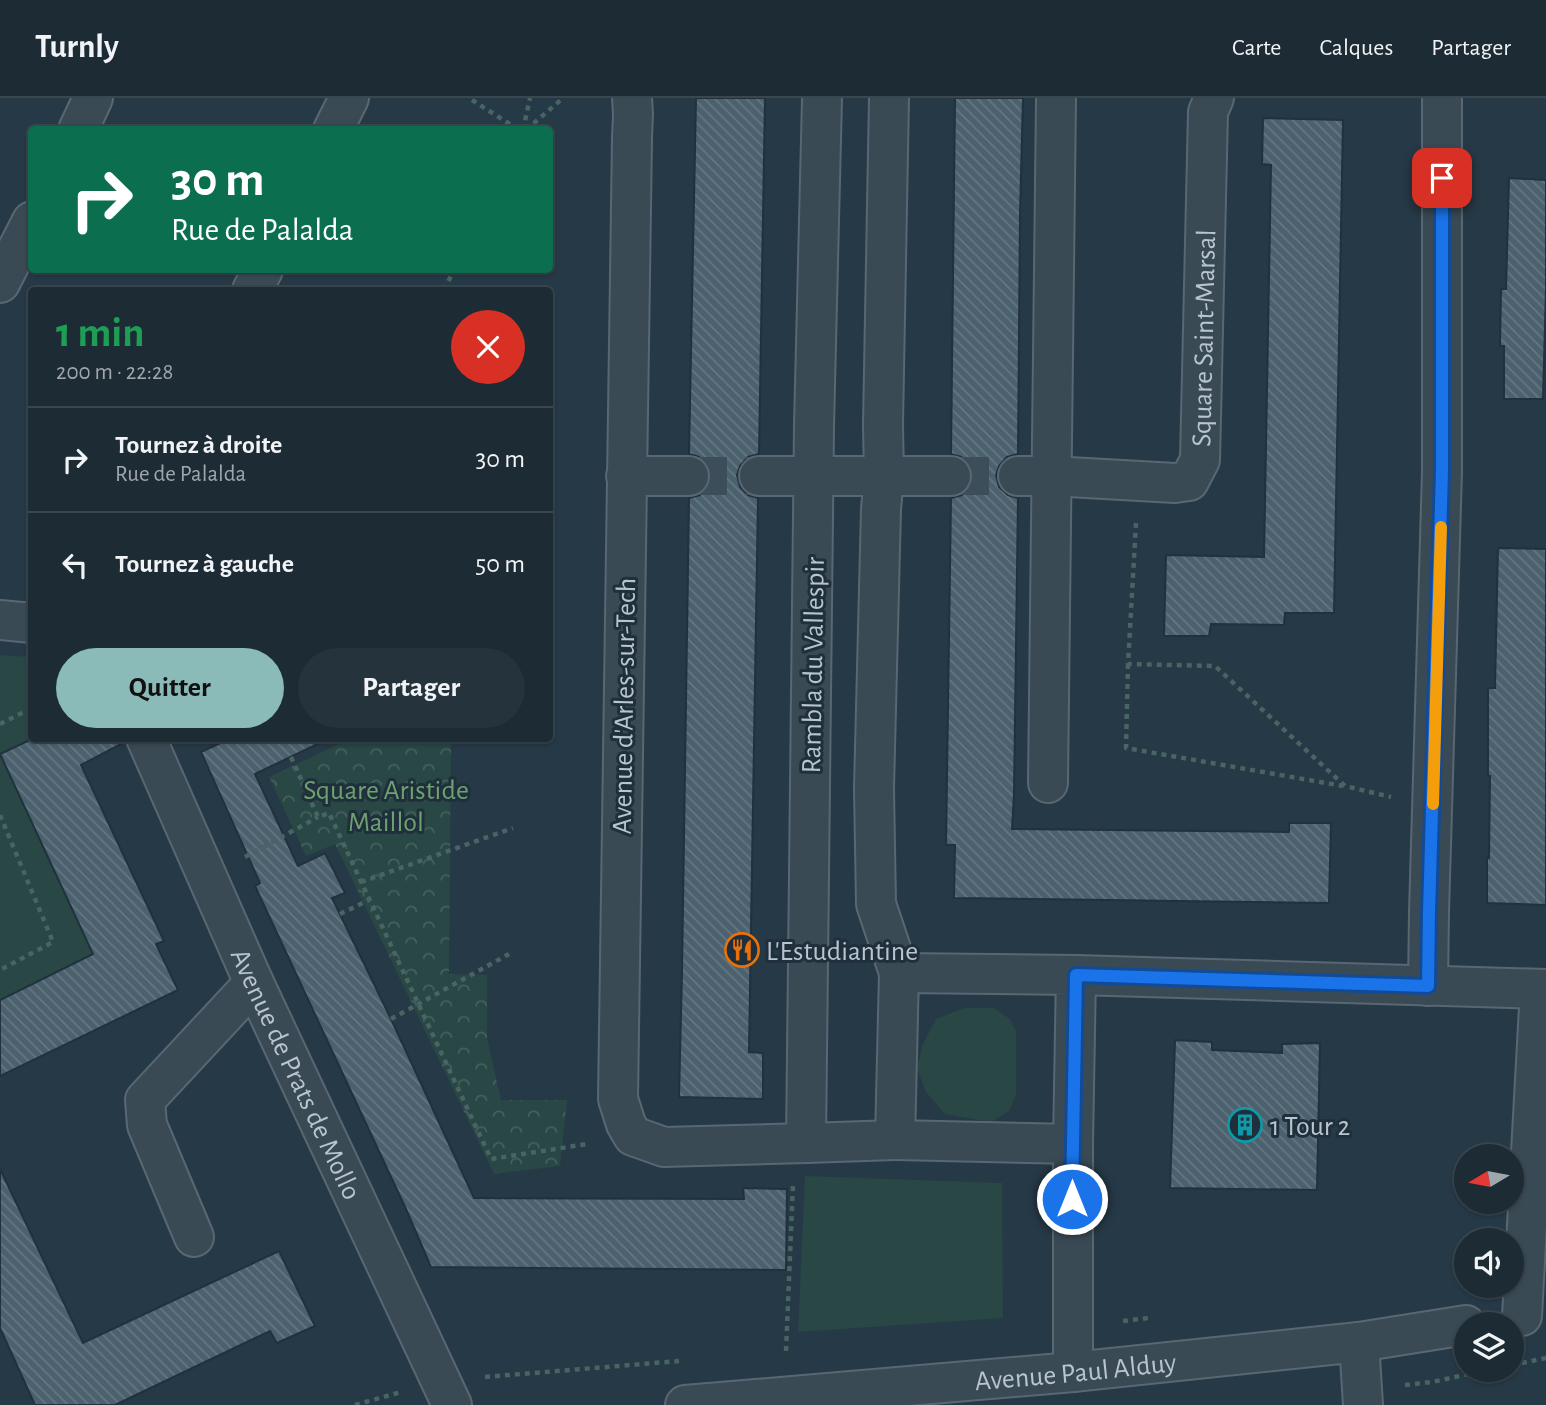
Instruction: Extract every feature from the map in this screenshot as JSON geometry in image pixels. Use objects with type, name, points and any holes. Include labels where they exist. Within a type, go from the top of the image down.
[{"type":"street","points":[[80,126],[93,98]]},
{"type":"street","points":[[335,126],[349,98]]},
{"type":"street","name":"Avenue d'Arles-sur-Tech","points":[[632,98],[618,1099],[633,1136]]},
{"type":"street","name":"Rambla du Vallespir","points":[[800,1143],[822,98]]},
{"type":"street","points":[[889,98],[884,476],[874,788],[876,904],[899,973],[895,1140]]},
{"type":"street","points":[[1048,783],[1035,476],[1056,98]]},
{"type":"street","name":"Square Saint-Marsal","points":[[1035,476],[1175,483],[1189,481],[1200,460],[1208,112],[1214,98]]},
{"type":"street","points":[[1428,986],[1442,471],[1442,98]]},
{"type":"street","points":[[0,283],[28,229]]},
{"type":"street","points":[[626,476],[689,476]]},
{"type":"street","points":[[759,476],[951,476]]},
{"type":"street","points":[[0,620],[28,623]]},
{"type":"street","name":"Avenue de Prats de Mollo","points":[[148,742],[254,983],[452,1405]]},
{"type":"street","points":[[899,973],[1076,975],[1543,989],[1534,1314]]},
{"type":"street","points":[[1073,1372],[1076,975]]},
{"type":"street","points":[[194,1237],[147,1125],[145,1100],[254,983]]},
{"type":"street","points":[[633,1136],[664,1147],[895,1140],[1073,1144]]},
{"type":"street","name":"Avenue Paul Alduy","points":[[685,1405],[1073,1372],[1359,1342],[1454,1327]]},
{"type":"street","points":[[1359,1342],[1363,1405]]},
{"type":"path","points":[[524,126],[530,98]]},
{"type":"path","points":[[528,126],[563,98]]},
{"type":"path","points":[[472,100],[516,126]]},
{"type":"path","points":[[1138,481],[1126,748],[1345,786],[1433,808]]},
{"type":"path","points":[[1128,664],[1215,666],[1345,786]]},
{"type":"path","points":[[0,724],[28,710]]},
{"type":"path","points":[[291,757],[318,817]]},
{"type":"path","points":[[208,878],[329,813],[491,1159],[633,1136]]},
{"type":"path","points":[[0,815],[53,942],[0,970]]},
{"type":"path","points":[[361,882],[513,828]]},
{"type":"path","points":[[340,914],[369,900]]},
{"type":"path","points":[[391,1019],[509,954]]},
{"type":"path","points":[[786,1351],[800,1143]]},
{"type":"path","points":[[1524,1363],[1546,1358]]},
{"type":"green space","points":[[0,655],[28,657],[28,742],[35,742],[93,954],[0,1000]]},
{"type":"green space","name":"Square Aristide Maillol","points":[[343,742],[451,742],[449,974],[487,975],[487,1038],[501,1100],[567,1100],[560,1166],[494,1174],[335,844],[306,856],[269,777]]},
{"type":"green space","points":[[964,1008],[994,1008],[1010,1019],[1016,1031],[1016,1095],[1009,1111],[991,1122],[945,1114],[926,1092],[917,1068],[922,1046],[936,1019]]},
{"type":"green space","points":[[805,1176],[1002,1183],[1003,1318],[798,1332]]},
{"type":"building","points":[[696,98],[765,98],[759,454],[748,457],[740,466],[737,475],[740,487],[748,495],[758,498],[749,1052],[763,1053],[763,1099],[679,1097],[689,498],[700,495],[708,486],[711,477],[708,465],[699,457],[689,454]]},
{"type":"building","points":[[955,98],[1023,98],[1018,454],[1007,457],[999,466],[996,475],[999,487],[1008,495],[1018,498],[1012,829],[1289,832],[1289,823],[1331,823],[1329,903],[954,898],[955,845],[946,845],[951,498],[962,495],[970,487],[973,477],[970,465],[961,457],[951,454]]},
{"type":"building","points":[[1263,118],[1343,120],[1334,613],[1285,613],[1284,625],[1211,624],[1209,636],[1164,636],[1166,555],[1264,557],[1271,165],[1262,164]]},
{"type":"building","points":[[1509,178],[1546,180],[1543,399],[1504,399],[1504,346],[1500,346],[1501,289],[1506,289]]},
{"type":"building","points":[[1498,548],[1546,549],[1546,905],[1487,903],[1490,776],[1488,688],[1495,688]]},
{"type":"building","points":[[28,741],[125,742],[81,765],[164,941],[156,944],[178,990],[0,1076],[0,1000],[93,954],[0,754]]},
{"type":"building","points":[[222,742],[322,742],[255,774],[298,866],[325,853],[345,893],[332,898],[474,1198],[744,1199],[743,1188],[787,1189],[786,1270],[431,1267],[255,886],[260,883],[201,752]]},
{"type":"building","name":"1 Tour 2","points":[[1175,1040],[1212,1042],[1212,1050],[1282,1053],[1282,1044],[1320,1043],[1317,1190],[1170,1188]]},
{"type":"building","points":[[0,1169],[83,1343],[279,1251],[315,1326],[277,1343],[270,1331],[115,1405],[35,1405],[0,1328]]},
{"type":"tunnel","points":[[689,476],[759,476]]},
{"type":"tunnel","points":[[951,476],[1018,476]]},
{"type":"slow traffic","points":[[1433,804],[1441,527]]},
{"type":"place","name":"L'Estudiantine","points":[[742,950]]},
{"type":"place","name":"1 Tour 2","points":[[1245,1125]]},
{"type":"route","points":[[1072,1199],[1076,975],[1428,986],[1442,471],[1442,178]]}]
